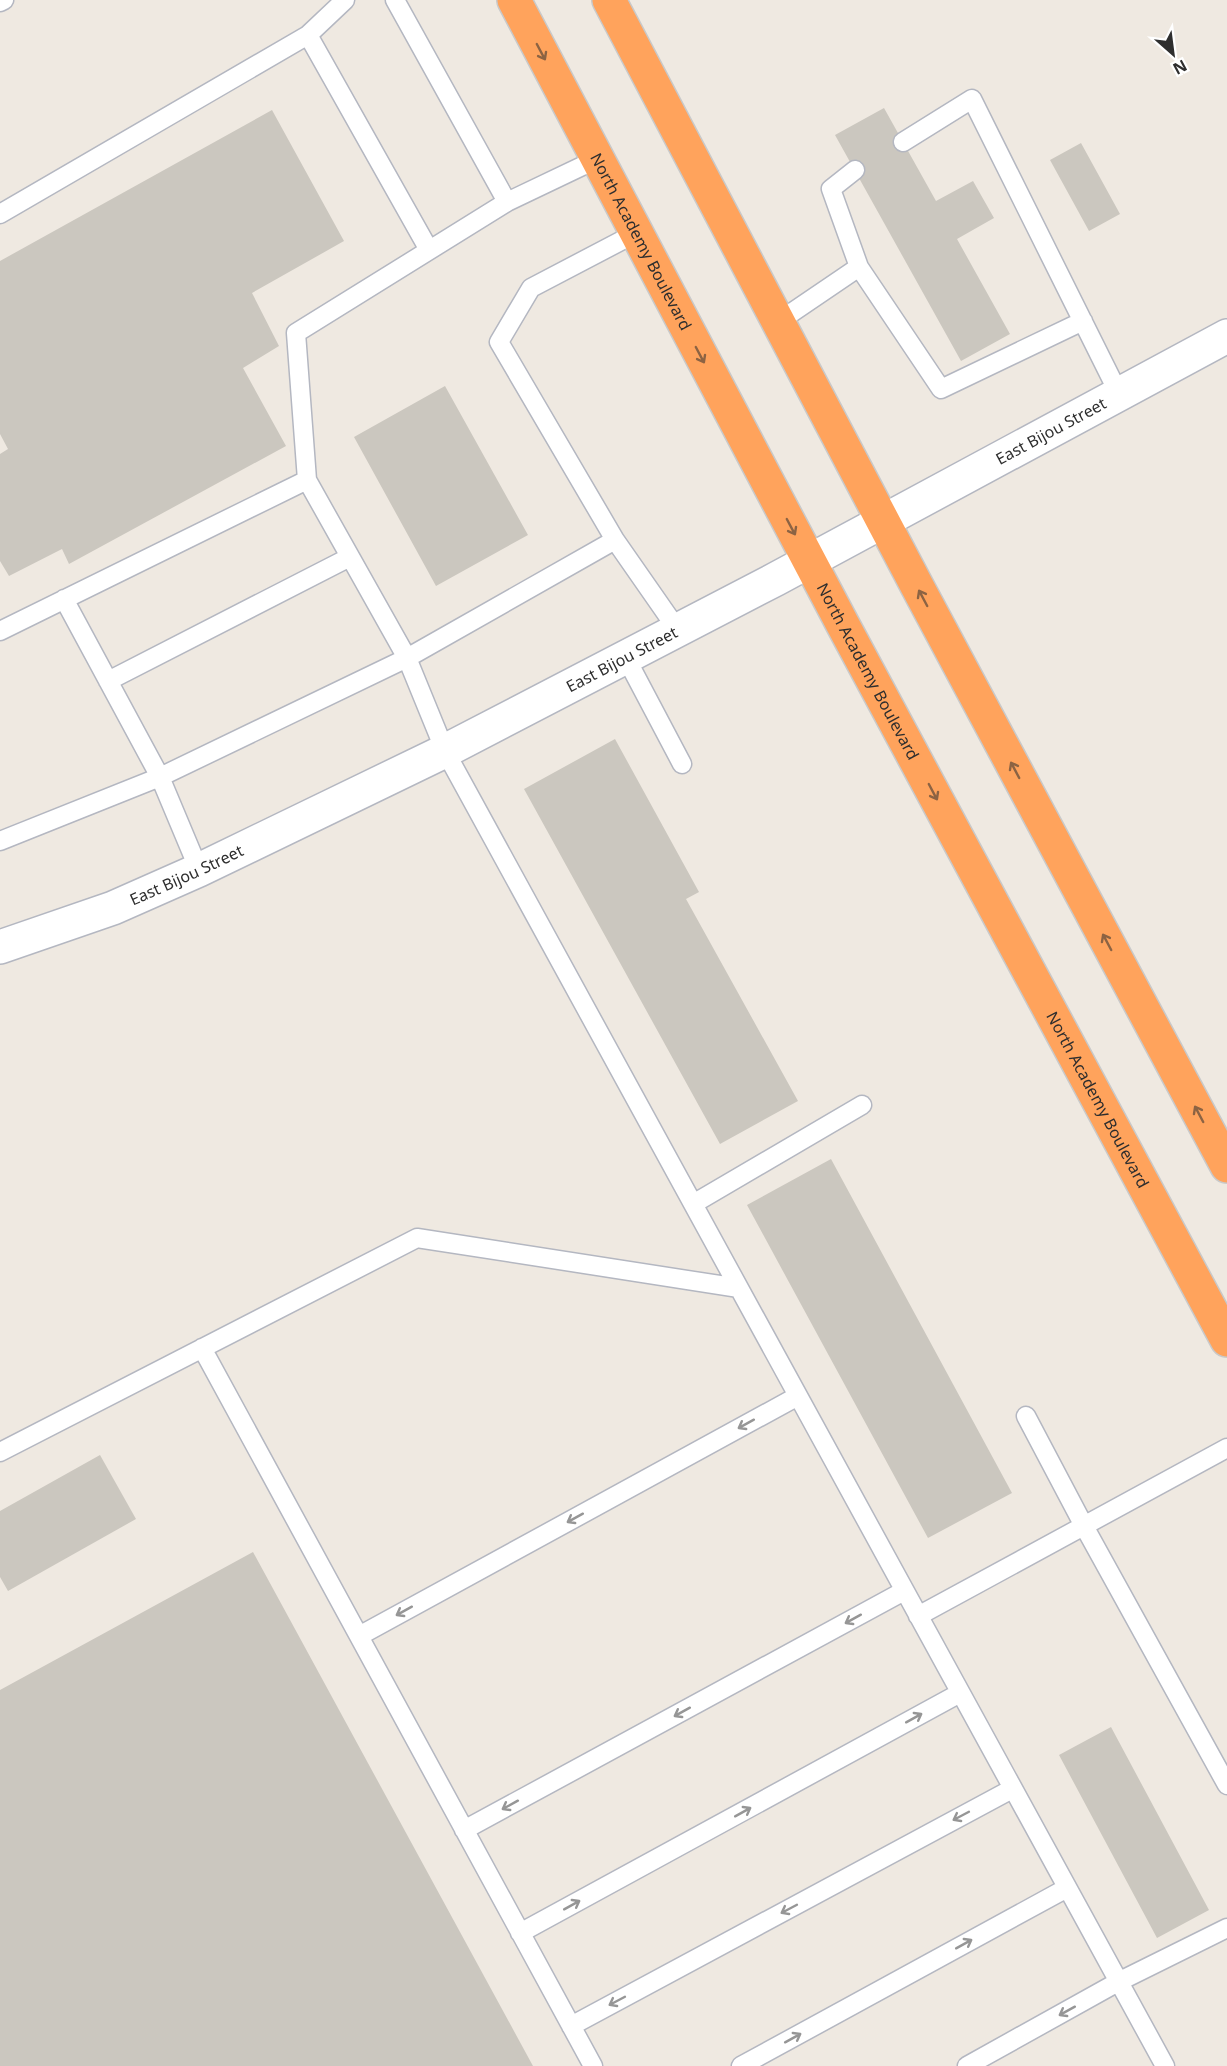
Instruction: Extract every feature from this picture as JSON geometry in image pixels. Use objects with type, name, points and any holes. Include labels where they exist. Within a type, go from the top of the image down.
[{"type":"highway","name":"North Academy Boulevard","points":[[514,0],[809,560],[1227,1340]]},
{"type":"highway","points":[[609,0],[1227,1166]]},
{"type":"street","name":"East Bijou Street","points":[[0,947],[113,908],[199,870],[445,751],[776,579],[1227,336]]},
{"type":"lane","points":[[0,214],[308,35],[345,0]]},
{"type":"lane","points":[[395,0],[507,202]]},
{"type":"lane","points":[[308,35],[429,250]]},
{"type":"lane","points":[[903,142],[972,99],[1119,394]]},
{"type":"lane","points":[[597,159],[507,202],[296,333],[307,480],[407,658],[445,751],[1165,2066]]},
{"type":"lane","points":[[855,170],[831,189],[860,267],[941,389],[1083,321]]},
{"type":"lane","points":[[636,233],[531,288],[499,342],[615,540],[677,629]]},
{"type":"lane","points":[[778,322],[860,267]]},
{"type":"lane","points":[[0,631],[307,480]]},
{"type":"lane","points":[[0,841],[160,777],[407,658],[615,540]]},
{"type":"lane","points":[[108,681],[350,557]]},
{"type":"lane","points":[[64,599],[160,777],[199,870]]},
{"type":"lane","points":[[625,656],[682,764]]},
{"type":"lane","points":[[693,1204],[862,1105]]},
{"type":"lane","points":[[0,1452],[417,1238],[739,1288]]},
{"type":"lane","points":[[202,1348],[593,2066]]},
{"type":"lane","points":[[359,1636],[798,1396]]},
{"type":"lane","points":[[1026,1416],[1227,1785]]},
{"type":"lane","points":[[918,1616],[1227,1448]]},
{"type":"lane","points":[[464,1830],[904,1591]]},
{"type":"lane","points":[[520,1933],[960,1693]]},
{"type":"lane","points":[[571,2026],[1012,1789]]},
{"type":"lane","points":[[741,2066],[1067,1888]]},
{"type":"lane","points":[[967,2066],[1118,1982],[1227,1928]]},
{"type":"building","points":[[884,108],[936,201],[973,181],[994,218],[957,239],[1010,334],[961,361],[835,135]]},
{"type":"building","points":[[272,110],[344,241],[252,293],[279,346],[243,368],[286,446],[69,564],[62,549],[9,576],[0,561],[0,454],[8,449],[0,434],[0,261]]},
{"type":"building","points":[[1081,143],[1120,214],[1089,231],[1050,160]]},
{"type":"building","points":[[445,386],[528,535],[436,586],[354,437]]},
{"type":"building","points":[[615,739],[699,892],[686,899],[798,1101],[720,1144],[524,789]]},
{"type":"building","points":[[831,1159],[1012,1493],[928,1538],[747,1205]]},
{"type":"building","points":[[100,1455],[136,1519],[8,1591],[0,1577],[0,1511]]},
{"type":"building","points":[[253,1552],[533,2066],[0,2066],[0,1690]]},
{"type":"building","points":[[1111,1727],[1209,1910],[1157,1938],[1059,1755]]}]
